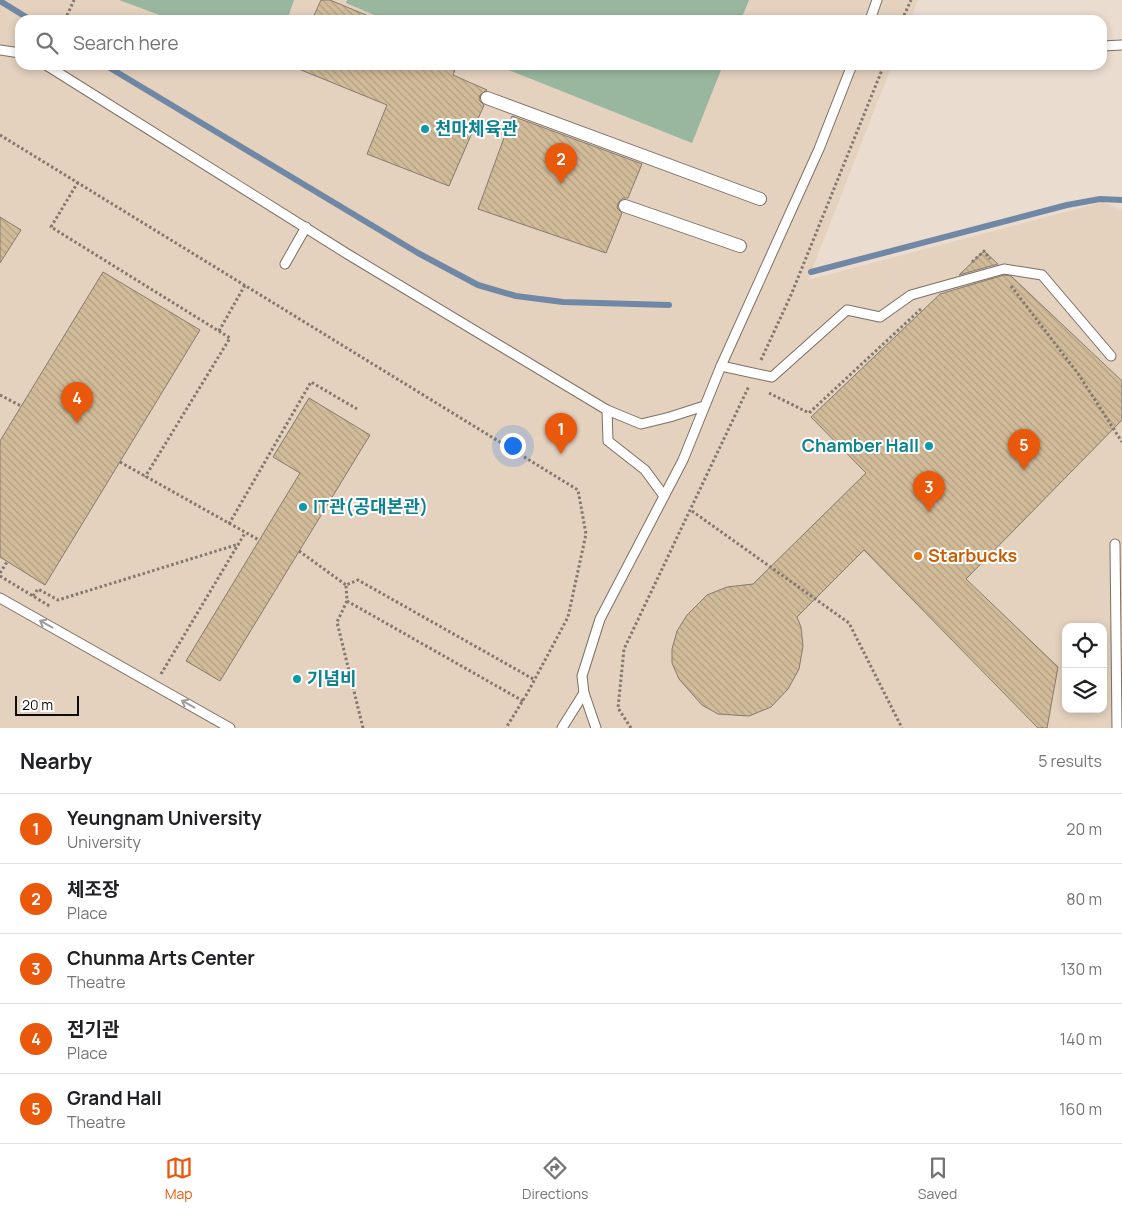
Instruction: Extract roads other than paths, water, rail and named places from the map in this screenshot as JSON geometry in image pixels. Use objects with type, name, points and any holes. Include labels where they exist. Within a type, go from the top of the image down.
[{"type":"street","points":[[487,98],[760,199]]},
{"type":"street","points":[[625,206],[740,246]]},
{"type":"lane","points":[[872,15],[877,0]]},
{"type":"lane","points":[[1107,46],[1122,46]]},
{"type":"lane","points":[[0,50],[15,52]]},
{"type":"lane","points":[[54,70],[306,228],[607,410],[641,424],[704,406]]},
{"type":"lane","points":[[596,728],[584,693],[582,676],[600,619],[683,460],[721,366],[819,150],[850,70]]},
{"type":"lane","points":[[285,264],[306,228]]},
{"type":"lane","points":[[721,366],[772,376],[847,310],[880,317],[911,295],[1004,269],[1042,275],[1111,356]]},
{"type":"lane","points":[[607,410],[608,441],[644,470],[664,496]]},
{"type":"lane","points":[[1115,544],[1117,728]]},
{"type":"lane","points":[[0,598],[230,728]]},
{"type":"lane","points":[[562,728],[584,693]]},
{"type":"waterway","points":[[0,1],[23,15]]},
{"type":"waterway","points":[[113,70],[418,253],[478,285],[516,296],[563,302],[669,305]]},
{"type":"waterway","points":[[811,272],[1067,205],[1100,199],[1122,200]]},
{"type":"place","name":"천마체육관","points":[[425,129]]},
{"type":"place","name":"체조장","points":[[561,184]]},
{"type":"place","name":"전기관","points":[[77,423]]},
{"type":"place","name":"Chamber Hall","points":[[929,446]]},
{"type":"place","name":"Yeungnam University","points":[[561,454]]},
{"type":"place","name":"Grand Hall","points":[[1024,470]]},
{"type":"place","name":"IT관(공대본관)","points":[[303,507]]},
{"type":"place","name":"Chunma Arts Center","points":[[929,512]]},
{"type":"place","name":"Starbucks","points":[[918,556]]},
{"type":"place","name":"기념비","points":[[297,679]]}]
